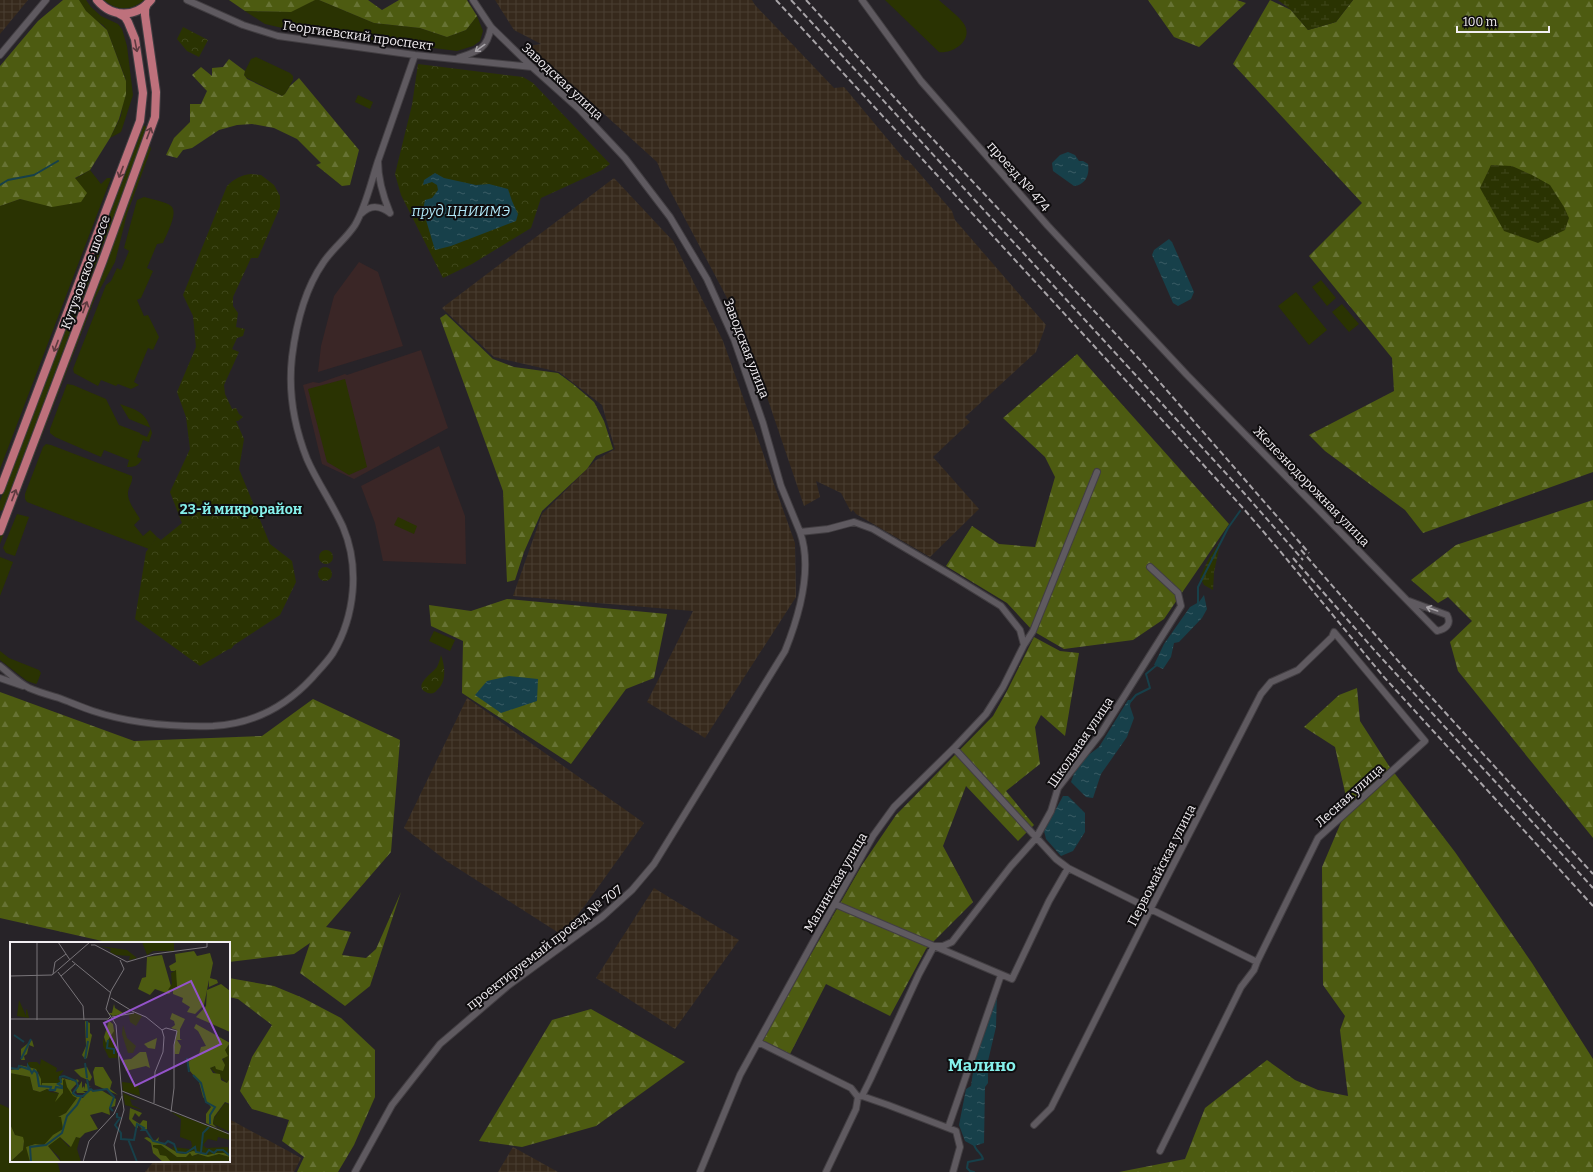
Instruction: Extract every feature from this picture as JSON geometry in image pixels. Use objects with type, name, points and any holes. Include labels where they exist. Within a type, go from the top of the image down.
[{"type":"main road","name":"Кутузовское шоссе","points":[[0,490],[140,121],[143,93],[135,39],[125,18],[106,8],[97,0]]},
{"type":"main road","name":"Кутузовское шоссе","points":[[0,531],[155,117],[156,92],[145,15],[145,9],[149,2]]},
{"type":"main road","points":[[118,14],[137,11],[149,2]]},
{"type":"street","points":[[0,55],[46,0]]},
{"type":"street","name":"Георгиевский проспект","points":[[187,0],[243,25],[278,36],[415,55],[457,58],[532,67]]},
{"type":"street","name":"Заводская улица","points":[[473,0],[491,27],[532,67],[579,109],[625,158],[670,217],[707,279],[734,339],[761,418],[781,486],[800,532]]},
{"type":"street","name":"проезд № 474","points":[[862,0],[925,85],[1048,226],[1171,357]]},
{"type":"street","points":[[457,58],[478,51],[486,44],[491,27]]},
{"type":"street","points":[[360,215],[415,55]]},
{"type":"street","points":[[0,678],[94,712],[136,721],[181,726],[220,725],[245,721],[279,706],[294,696],[306,685],[330,658],[339,641],[351,608],[353,577],[351,554],[344,529],[308,461],[297,430],[292,399],[292,357],[298,325],[307,293],[323,263],[347,236],[360,215],[366,209],[378,207],[390,213],[383,197],[378,175],[378,161]]},
{"type":"street","name":"Железнодорожная улица","points":[[1171,357],[1437,631],[1444,630],[1448,625],[1449,618],[1447,614],[1409,601]]},
{"type":"street","name":"Малинская улица","points":[[700,1172],[740,1075],[873,836],[894,807],[986,714],[1003,688],[1024,645],[1033,631],[1097,472]]},
{"type":"street","points":[[800,532],[828,529],[854,522],[873,529],[1001,606],[1020,630],[1024,645]]},
{"type":"street","name":"проектируемый проезд № 707","points":[[355,1172],[392,1105],[440,1044],[509,985],[602,917],[632,890],[654,864],[785,651],[795,626],[804,584],[804,542],[800,532]]},
{"type":"street","name":"Школьная улица","points":[[934,946],[943,946],[952,942],[1010,866],[1036,838],[1051,812],[1058,788],[1101,733],[1181,606],[1178,593],[1150,567]]},
{"type":"street","name":"Первомайская улица","points":[[1034,1125],[1051,1108],[1150,910],[1262,694],[1271,682],[1298,670],[1332,637],[1334,632],[1425,740]]},
{"type":"street","points":[[0,666],[28,688]]},
{"type":"street","name":"Лесная улица","points":[[1160,1152],[1241,987],[1254,970],[1318,838],[1425,740]]},
{"type":"street","points":[[954,748],[1036,838],[1056,859],[1068,868],[1257,962]]},
{"type":"street","points":[[836,904],[1012,979],[1049,901],[1068,868]]},
{"type":"street","points":[[826,1172],[856,1109],[860,1096],[934,946]]},
{"type":"street","points":[[948,1128],[1001,975]]},
{"type":"street","points":[[758,1042],[851,1088],[860,1096],[956,1131],[960,1148],[953,1172]]},
{"type":"shaded area","points":[[0,0],[28,0],[0,34]]},
{"type":"shaded area","points":[[495,0],[752,0],[755,5],[834,88],[844,87],[905,160],[908,160],[952,211],[955,220],[1046,325],[1036,352],[965,417],[970,422],[933,457],[979,509],[930,557],[856,514],[853,510],[851,512],[841,493],[816,481],[820,497],[804,506],[745,332],[664,179],[657,162],[529,46],[541,44],[514,30]]},
{"type":"shaded area","points":[[614,178],[673,241],[723,341],[795,543],[796,597],[705,738],[647,702],[693,611],[513,596],[542,514],[596,460],[615,449],[602,405],[559,372],[494,357],[442,308]]},
{"type":"shaded area","points":[[359,262],[378,272],[403,346],[318,372],[321,346],[334,296]]},
{"type":"shaded area","points":[[421,350],[448,428],[354,479],[322,464],[303,385],[313,382],[319,383],[345,374],[347,375]]},
{"type":"shaded area","points":[[439,446],[465,516],[466,564],[383,561],[375,523],[361,486]]},
{"type":"shaded area","points":[[467,698],[644,823],[562,935],[448,862],[404,828]]},
{"type":"shaded area","points":[[654,888],[739,940],[675,1029],[596,978]]},
{"type":"shaded area","points":[[230,1120],[301,1158],[294,1172],[145,1172],[153,1162],[230,1162]]},
{"type":"shaded area","points":[[513,1147],[558,1172],[498,1172]]},
{"type":"green space","points":[[63,0],[79,0],[86,11],[107,30],[126,81],[126,94],[119,119],[110,138],[90,170],[75,178],[87,193],[81,202],[52,207],[20,199],[0,206],[0,66],[38,21]]},
{"type":"green space","points":[[78,0],[86,0],[101,16],[118,24],[122,29],[127,46],[133,95],[121,132],[110,138],[121,116],[126,80],[107,30],[103,25],[91,18]]},
{"type":"green space","points":[[104,0],[144,0],[129,8],[119,8]]},
{"type":"green space","points":[[229,0],[315,0],[291,12],[245,11]]},
{"type":"green space","points":[[314,0],[319,0],[374,23],[420,28],[447,37],[466,30],[477,16],[483,31],[480,41],[473,46],[457,51],[291,30],[265,24],[245,11],[289,12]]},
{"type":"green space","points":[[319,0],[368,0],[382,10],[399,0],[467,0],[477,16],[466,30],[447,37],[420,28],[374,23]]},
{"type":"green space","points":[[885,0],[939,0],[964,24],[966,35],[964,40],[960,45],[950,51],[939,52]]},
{"type":"green space","points":[[1148,0],[1237,0],[1246,3],[1199,47],[1174,37]]},
{"type":"green space","points":[[1270,0],[1291,10],[1308,30],[1336,22],[1353,0],[1593,0],[1593,472],[1423,533],[1405,510],[1325,451],[1309,435],[1394,391],[1392,358],[1309,256],[1362,203],[1233,64]]},
{"type":"green space","points":[[1278,0],[1353,0],[1336,22],[1308,30],[1291,10]]},
{"type":"green space","points":[[183,27],[208,40],[199,57],[187,51],[177,39]]},
{"type":"green space","points":[[256,57],[290,73],[293,76],[293,80],[285,94],[282,96],[245,77],[244,73],[251,59]]},
{"type":"green space","points":[[229,59],[245,71],[244,75],[247,79],[282,96],[299,78],[359,150],[350,185],[342,186],[316,165],[321,163],[297,139],[274,128],[252,124],[237,125],[219,130],[192,148],[183,150],[177,158],[166,155],[174,138],[190,122],[190,104],[201,104],[207,91],[192,75],[201,67],[212,76],[212,68],[223,67]]},
{"type":"green space","points":[[418,64],[523,77],[533,83],[610,164],[602,170],[541,198],[531,228],[472,264],[443,278],[401,195],[395,174],[412,105]]},
{"type":"green space","points":[[358,95],[373,102],[370,109],[355,102]]},
{"type":"green space","points":[[144,125],[147,128],[3,510],[0,511],[0,501]]},
{"type":"green space","points":[[150,146],[151,149],[127,214],[115,262],[95,298],[0,544],[0,537],[148,147]]},
{"type":"green space","points":[[1491,165],[1512,166],[1550,185],[1569,218],[1565,230],[1538,243],[1504,231],[1480,188]]},
{"type":"green space","points":[[90,170],[101,184],[107,178],[111,178],[0,469],[0,206],[20,199],[35,202]]},
{"type":"green space","points":[[244,175],[261,175],[274,185],[280,196],[280,207],[258,258],[251,258],[233,297],[233,306],[238,313],[236,327],[245,329],[243,336],[237,338],[232,349],[239,352],[224,385],[225,394],[232,409],[236,408],[239,414],[243,417],[236,421],[244,439],[239,469],[270,544],[292,561],[296,582],[280,615],[234,645],[231,649],[200,666],[135,619],[146,552],[157,537],[161,540],[182,523],[170,492],[190,449],[186,417],[177,392],[196,347],[193,316],[183,295],[227,186],[232,181]]},
{"type":"green space","points":[[144,197],[163,202],[171,206],[174,214],[163,243],[157,244],[147,268],[153,271],[141,298],[137,300],[144,316],[148,315],[159,337],[153,350],[148,348],[134,382],[139,385],[131,389],[118,384],[116,386],[101,380],[98,386],[74,373],[73,369],[106,285],[111,281],[117,268],[121,270],[129,251],[124,248],[137,200]]},
{"type":"green space","points":[[1321,280],[1336,298],[1327,306],[1312,287]]},
{"type":"green space","points":[[1296,292],[1327,330],[1309,345],[1278,306]]},
{"type":"green space","points":[[1342,304],[1359,324],[1349,332],[1332,312]]},
{"type":"green space","points":[[446,314],[493,359],[514,367],[558,373],[573,384],[594,402],[604,421],[613,449],[596,456],[587,469],[542,511],[524,552],[515,580],[507,582],[503,491],[440,318]]},
{"type":"green space","points":[[1077,354],[1229,524],[1164,619],[1133,640],[1064,649],[1033,631],[1007,603],[946,566],[972,526],[999,544],[1035,547],[1055,477],[1045,457],[1003,418]]},
{"type":"green space","points":[[345,379],[367,467],[349,475],[327,462],[308,389]]},
{"type":"green space","points":[[67,384],[73,385],[106,399],[119,425],[147,437],[151,429],[152,433],[149,442],[143,440],[137,457],[142,459],[138,465],[127,467],[129,460],[104,450],[101,457],[55,437],[50,433],[50,429]]},
{"type":"green space","points":[[120,404],[141,413],[150,428],[129,419]]},
{"type":"green space","points":[[46,444],[132,476],[128,495],[132,506],[140,519],[134,525],[143,536],[150,530],[157,537],[149,549],[27,502],[25,499],[25,494],[43,447]]},
{"type":"green space","points":[[1593,500],[1593,838],[1458,671],[1450,642],[1472,621],[1448,597],[1438,603],[1411,580],[1456,545]]},
{"type":"green space","points":[[17,514],[29,517],[15,556],[6,553],[3,548]]},
{"type":"green space","points":[[398,517],[417,526],[414,534],[394,525]]},
{"type":"green space","points":[[1221,540],[1214,572],[1213,590],[1204,585],[1200,577],[1209,558]]},
{"type":"green space","points":[[326,550],[331,552],[333,557],[331,562],[326,564],[321,562],[319,557],[321,552]]},
{"type":"green space","points":[[0,557],[13,562],[0,596]]},
{"type":"green space","points":[[325,567],[330,569],[332,574],[330,579],[325,581],[320,579],[318,574],[320,569]]},
{"type":"green space","points":[[507,599],[667,614],[654,678],[626,689],[571,764],[462,693],[463,641],[431,626],[429,605],[471,611]]},
{"type":"green space","points":[[434,631],[455,640],[450,651],[429,641]]},
{"type":"green space","points":[[1034,637],[1060,651],[1079,653],[1065,736],[1041,715],[1035,727],[1040,764],[1006,791],[1034,825],[1018,841],[966,786],[943,846],[973,902],[926,949],[890,1016],[826,984],[790,1054],[762,1040],[862,865],[896,815],[993,716]]},
{"type":"green space","points":[[0,651],[9,658],[39,670],[41,673],[37,683],[27,681],[0,660]]},
{"type":"green space","points":[[441,655],[444,678],[440,687],[435,692],[428,693],[421,687],[422,683],[437,667]]},
{"type":"green space","points":[[1357,688],[1360,721],[1389,766],[1455,852],[1532,963],[1593,1059],[1593,1172],[1119,1172],[1185,1159],[1205,1108],[1267,1060],[1295,1080],[1318,1090],[1348,1096],[1340,1030],[1345,1016],[1323,985],[1322,867],[1348,806],[1335,747],[1304,727],[1339,695]]},
{"type":"green space","points":[[0,692],[134,741],[262,736],[313,699],[400,740],[391,852],[326,927],[351,932],[342,955],[366,958],[376,949],[401,892],[370,986],[345,1006],[300,973],[310,943],[294,954],[230,962],[230,942],[107,942],[0,918]]},
{"type":"green space","points":[[230,978],[274,986],[303,998],[341,1018],[375,1050],[375,1097],[354,1145],[338,1172],[297,1172],[304,1157],[282,1141],[289,1120],[252,1109],[240,1091],[252,1057],[272,1025],[238,999],[230,997]]},
{"type":"green space","points":[[591,1009],[685,1062],[596,1126],[522,1147],[479,1141],[552,1020]]},
{"type":"green space","points":[[0,1104],[10,1109],[10,1162],[57,1162],[60,1172],[0,1172]]},
{"type":"water","points":[[1068,152],[1075,155],[1079,161],[1083,161],[1088,164],[1086,179],[1081,184],[1074,186],[1053,171],[1052,163],[1060,155]]},
{"type":"water","name":"пруд ЦНИИМЭ","points":[[435,173],[444,178],[476,185],[489,184],[508,189],[518,214],[516,221],[451,246],[435,250],[423,210],[425,200],[432,198],[438,190],[437,185],[432,182],[423,185],[424,180]]},
{"type":"water","points":[[1169,239],[1172,242],[1194,292],[1191,299],[1178,306],[1173,303],[1152,255],[1154,250]]},
{"type":"water","points":[[1204,595],[1207,609],[1202,618],[1179,642],[1174,643],[1171,657],[1163,669],[1154,665],[1164,644],[1190,607],[1199,602]]},
{"type":"water","points":[[509,676],[538,679],[537,701],[501,713],[475,695],[487,681]]},
{"type":"water","points":[[1128,700],[1131,700],[1130,706],[1134,718],[1127,737],[1101,774],[1093,798],[1086,797],[1071,782],[1076,768],[1087,756],[1099,747]]},
{"type":"water","points":[[1063,796],[1068,796],[1085,813],[1085,832],[1073,851],[1061,856],[1046,839],[1044,831]]},
{"type":"water","points":[[997,993],[996,1027],[988,1061],[988,1083],[985,1087],[984,1143],[974,1146],[965,1141],[959,1125],[966,1089],[971,1086],[978,1039]]},
{"type":"waterway","points":[[0,185],[8,180],[34,175],[58,161]]},
{"type":"waterway","points":[[1198,605],[1198,587],[1228,528],[1240,511]]},
{"type":"waterway","points":[[1130,702],[1136,695],[1150,688],[1146,674],[1158,664]]},
{"type":"waterway","points":[[974,1144],[983,1159],[968,1162],[967,1168],[974,1172]]},
{"type":"railway","points":[[776,0],[1243,508],[1383,676],[1593,906]]},
{"type":"railway","points":[[791,0],[1244,493],[1303,560]]},
{"type":"railway","points":[[806,0],[914,119],[1142,362],[1309,553]]},
{"type":"railway","points":[[1301,550],[1400,663],[1593,874]]},
{"type":"railway","points":[[1293,558],[1376,652],[1593,888]]},
{"type":"district","name":"23-й микрорайон","points":[[241,509]]},
{"type":"district","name":"Малино","points":[[982,1065]]}]
